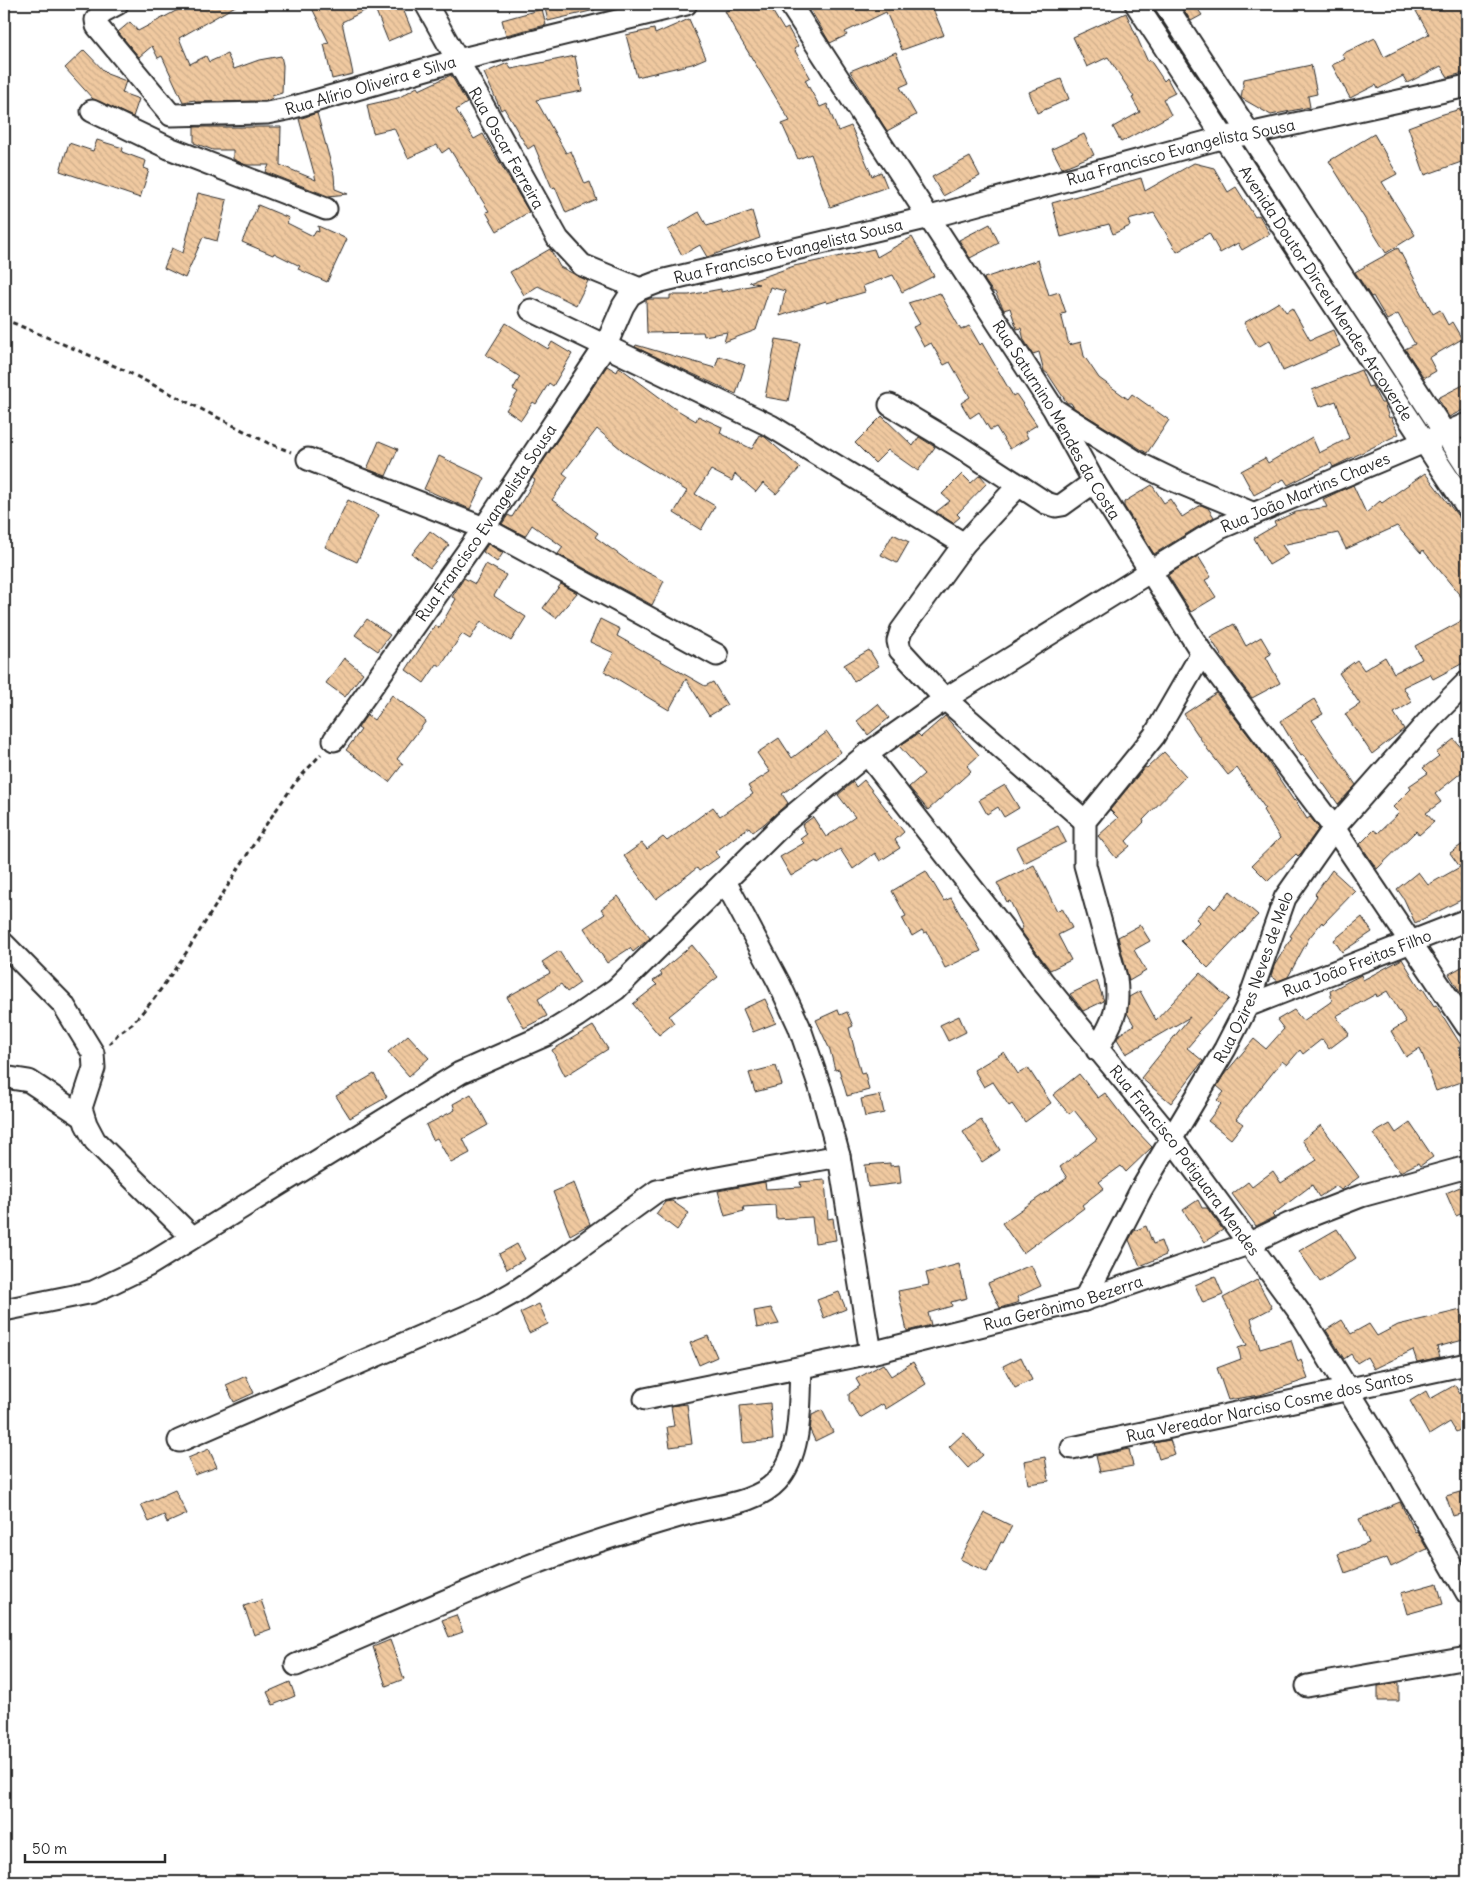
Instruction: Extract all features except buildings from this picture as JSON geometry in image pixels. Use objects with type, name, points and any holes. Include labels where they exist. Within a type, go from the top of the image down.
[{"type":"street","points":[[117,4],[102,12],[96,20],[100,32],[171,114],[169,148]]},
{"type":"street","name":"Rua Oscar Ferreira","points":[[426,4],[558,239],[582,265],[640,289]]},
{"type":"street","name":"Rua Alírio Oliveira e Silva","points":[[171,114],[268,113],[458,60],[686,4]]},
{"type":"street","name":"Rua Saturnino Mendes da Costa","points":[[790,4],[1053,408],[1094,482],[1202,653],[1334,828],[1467,1026]]},
{"type":"street","name":"Avenida Doutor Dirceu Mendes Arcoverde","points":[[1136,4],[1467,507]]},
{"type":"street","name":"Avenida Doutor Dirceu Mendes Arcoverde","points":[[1166,4],[1467,467]]},
{"type":"street","name":"Rua Francisco Evangelista Sousa","points":[[334,740],[484,528],[606,345],[623,306],[630,295],[640,289],[661,281],[930,217],[1224,137],[1249,134],[1467,86]]},
{"type":"street","points":[[92,111],[169,148],[326,209]]},
{"type":"street","points":[[531,310],[771,426],[964,544]]},
{"type":"street","points":[[890,405],[1046,503],[1056,506],[1068,502],[1094,482]]},
{"type":"street","points":[[1053,408],[1140,464],[1252,513]]},
{"type":"street","name":"Rua João Martins Chaves","points":[[4,1310],[93,1292],[147,1266],[460,1073],[546,1035],[616,989],[785,822],[867,754],[946,699],[1220,528],[1467,424]]},
{"type":"street","points":[[308,459],[484,528],[717,655]]},
{"type":"street","points":[[1019,485],[964,544],[901,631],[898,641],[900,650],[946,699],[1085,822]]},
{"type":"street","points":[[1097,1050],[1114,1018],[1118,996],[1116,978],[1085,865],[1085,822],[1154,736],[1202,653]]},
{"type":"street","name":"Rua Ozires Neves de Melo","points":[[1084,1300],[1136,1198],[1225,1049],[1247,1006],[1285,898],[1334,828],[1432,717],[1467,682]]},
{"type":"street","name":"Rua Francisco Potiguara Mendes","points":[[867,754],[1097,1050],[1172,1139],[1302,1316],[1349,1390],[1467,1593]]},
{"type":"street","points":[[726,882],[779,983],[799,1026],[821,1090],[839,1156],[871,1353]]},
{"type":"street","name":"Rua João Freitas Filho","points":[[1247,1006],[1467,920]]},
{"type":"street","points":[[4,944],[64,1004],[93,1053],[94,1068],[81,1102],[82,1116],[96,1141],[192,1237]]},
{"type":"street","points":[[4,1077],[28,1081],[82,1116]]},
{"type":"street","points":[[179,1441],[477,1312],[513,1294],[657,1191],[839,1156]]},
{"type":"street","name":"Rua Gerônimo Bezerra","points":[[645,1399],[871,1353],[1084,1300],[1248,1244],[1289,1224],[1361,1196],[1467,1167]]},
{"type":"street","name":"Rua Vereador Narciso Cosme dos Santos","points":[[1072,1448],[1467,1364]]},
{"type":"street","points":[[296,1665],[523,1568],[623,1533],[702,1509],[740,1501],[760,1493],[777,1481],[790,1460],[798,1427],[800,1368]]},
{"type":"street","points":[[1308,1686],[1467,1658]]},
{"type":"path","points":[[4,320],[124,370],[268,443],[308,459]]},
{"type":"path","points":[[94,1068],[114,1038],[132,1024],[154,999],[186,953],[265,826],[295,783],[334,740]]}]
